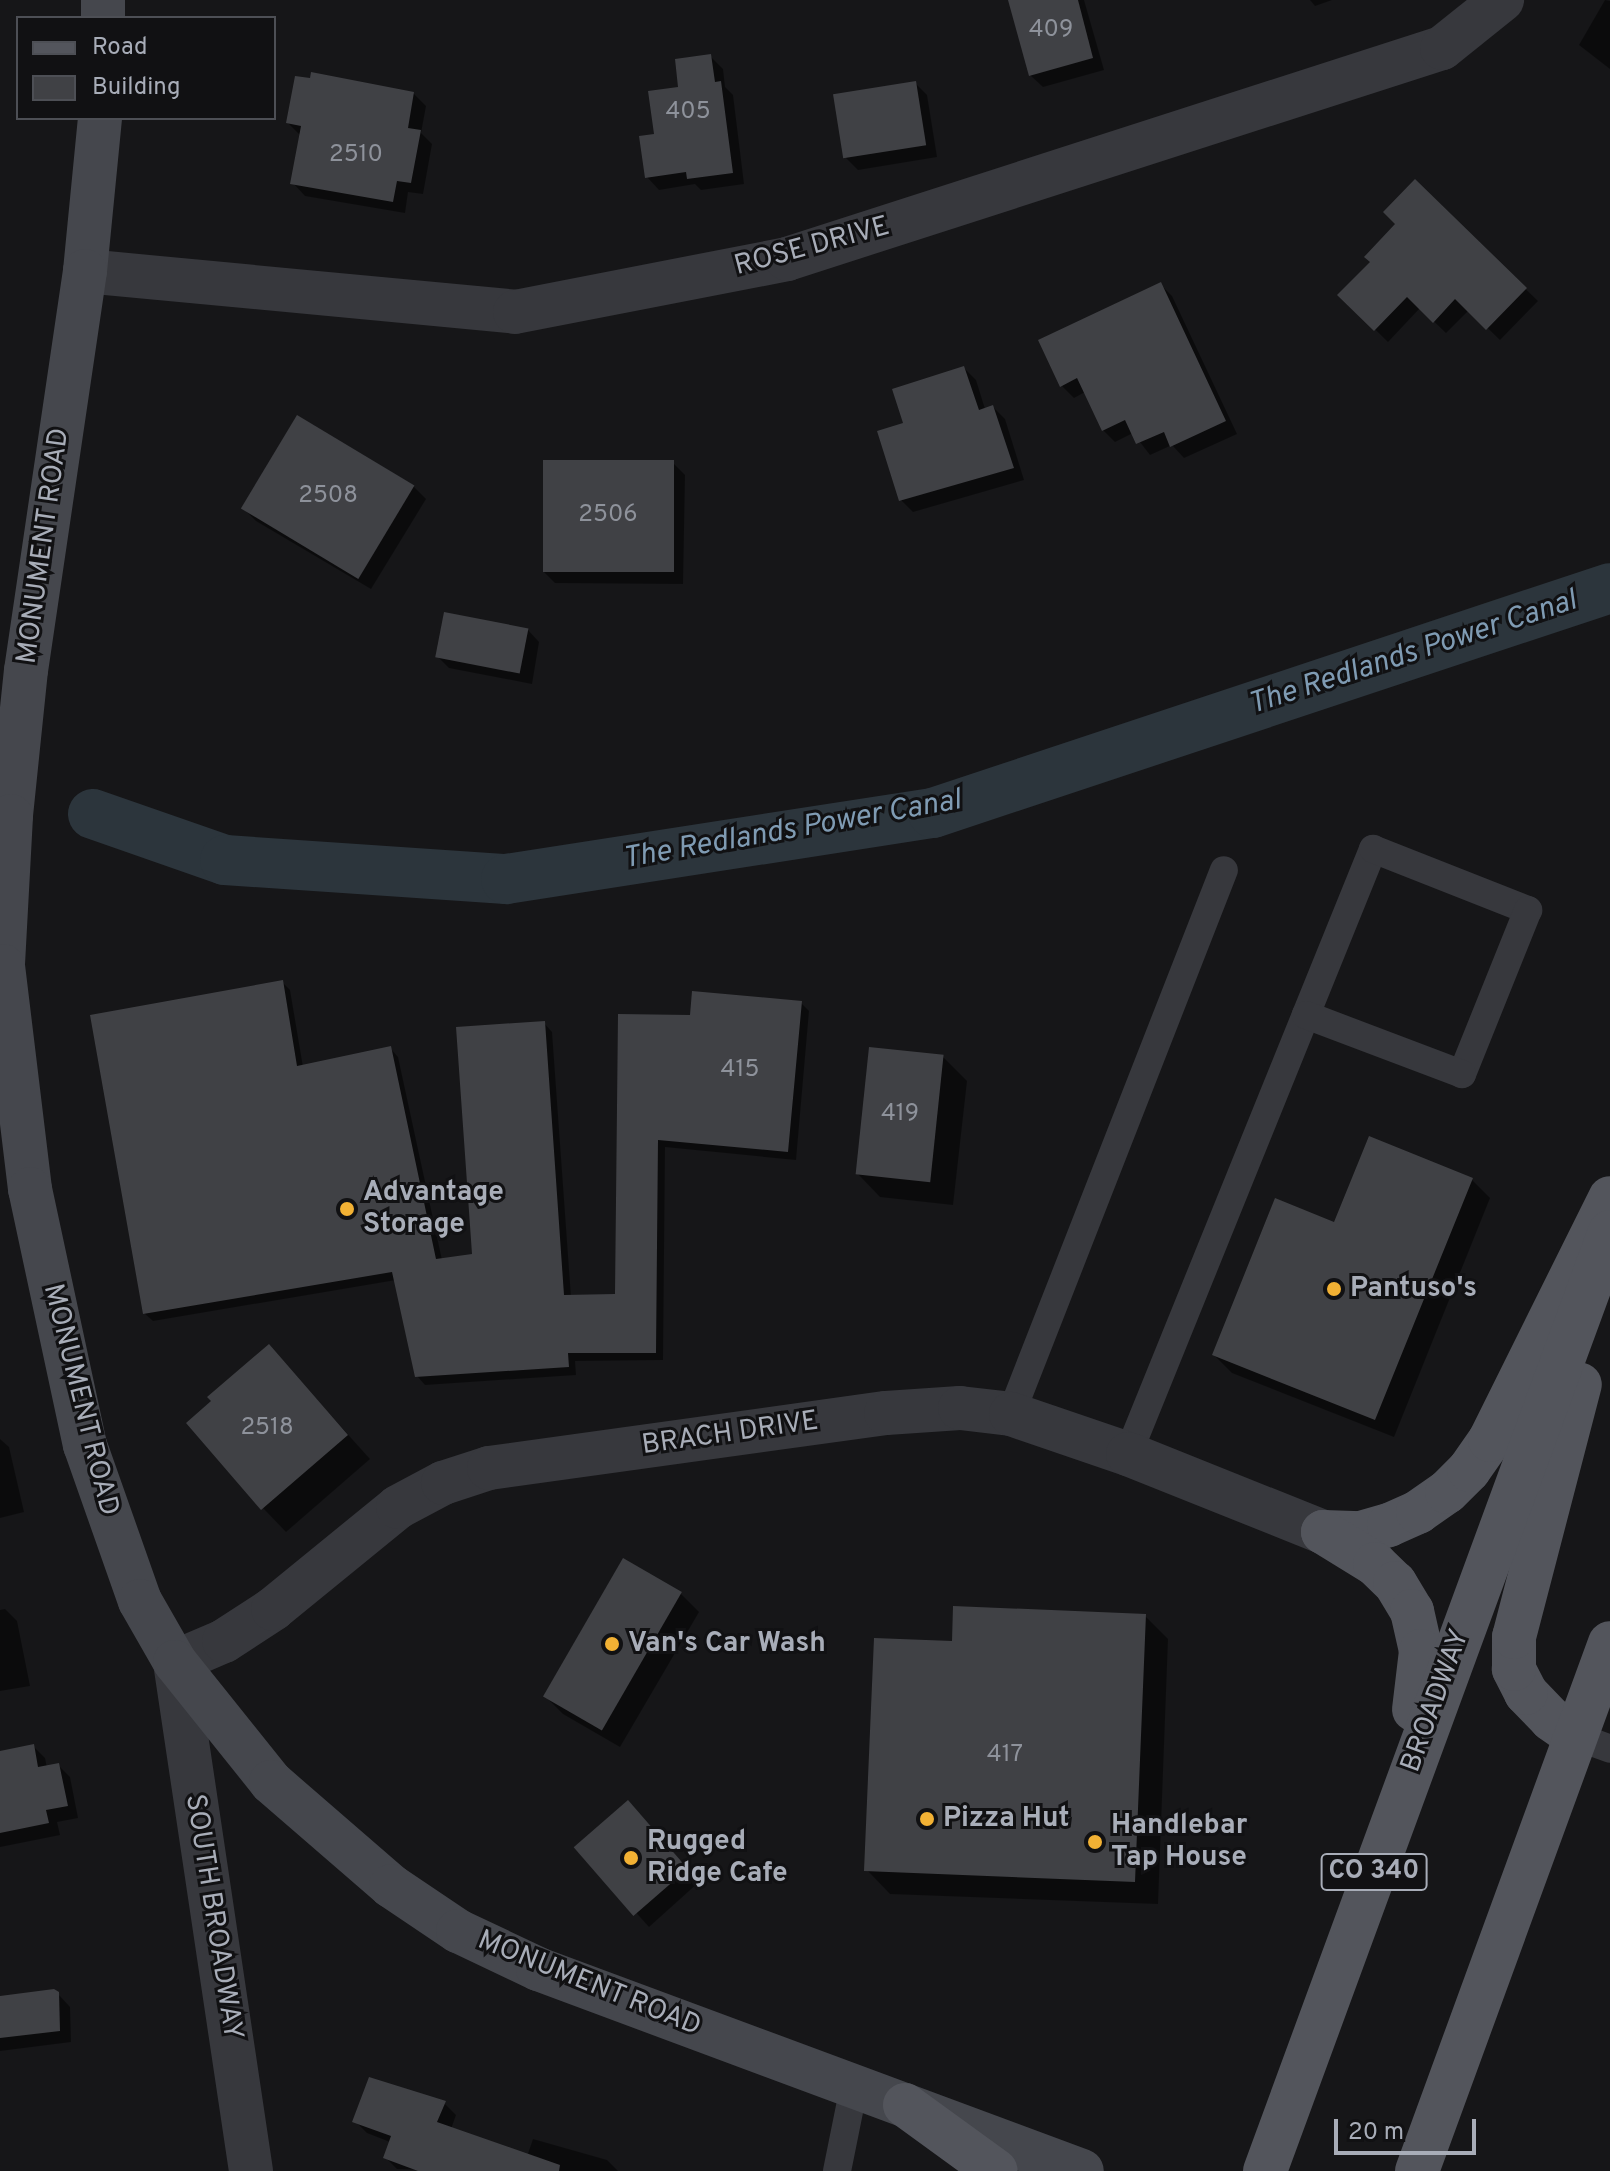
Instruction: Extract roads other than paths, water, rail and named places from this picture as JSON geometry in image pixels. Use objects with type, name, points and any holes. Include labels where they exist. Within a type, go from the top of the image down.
[{"type":"main road","name":"MONUMENT ROAD","points":[[100,120],[85,271],[26,670],[11,816],[2,966],[30,1189],[85,1445],[140,1601],[175,1662],[271,1782],[391,1886],[458,1931],[538,1969],[1082,2171]]},
{"type":"main road","points":[[1323,1532],[1361,1533],[1389,1525],[1418,1512],[1447,1492],[1469,1470],[1490,1440],[1610,1198]]},
{"type":"main road","name":"BROADWAY","points":[[1265,2171],[1610,1232]]},
{"type":"main road","points":[[1593,1742],[1551,1719],[1526,1693],[1514,1669],[1514,1637],[1610,1277]]},
{"type":"main road","points":[[1323,1532],[1375,1564],[1395,1583],[1412,1611],[1421,1651],[1415,1706],[1381,1852]]},
{"type":"main road","points":[[1417,2171],[1593,1742],[1610,1643]]},
{"type":"main road","points":[[905,2105],[996,2171]]},
{"type":"street","name":"ROSE DRIVE","points":[[85,271],[515,312],[787,259],[1442,48],[1502,0]]},
{"type":"street","name":"BRACH DRIVE","points":[[175,1662],[224,1641],[273,1609],[398,1507],[443,1483],[489,1468],[886,1413],[960,1408],[1011,1414],[1128,1454],[1323,1532]]},
{"type":"street","name":"SOUTH BROADWAY","points":[[175,1662],[251,2171]]},
{"type":"lane","points":[[1128,1454],[1373,849],[1528,910],[1462,1074],[1306,1015]]},
{"type":"lane","points":[[1011,1414],[1224,870]]},
{"type":"lane","points":[[837,2171],[854,2087]]},
{"type":"waterway","name":"The Redlands Power Canal","points":[[93,814],[225,860],[506,879],[933,813],[1610,588]]},
{"type":"place","name":"Advantage Storage","points":[[347,1209]]},
{"type":"place","name":"Pantuso's","points":[[1334,1289]]},
{"type":"place","name":"Van's Car Wash","points":[[612,1644]]},
{"type":"place","name":"Pizza Hut","points":[[927,1819]]},
{"type":"place","name":"Handlebar Tap House","points":[[1095,1842]]},
{"type":"place","name":"Rugged Ridge Cafe","points":[[631,1858]]}]
